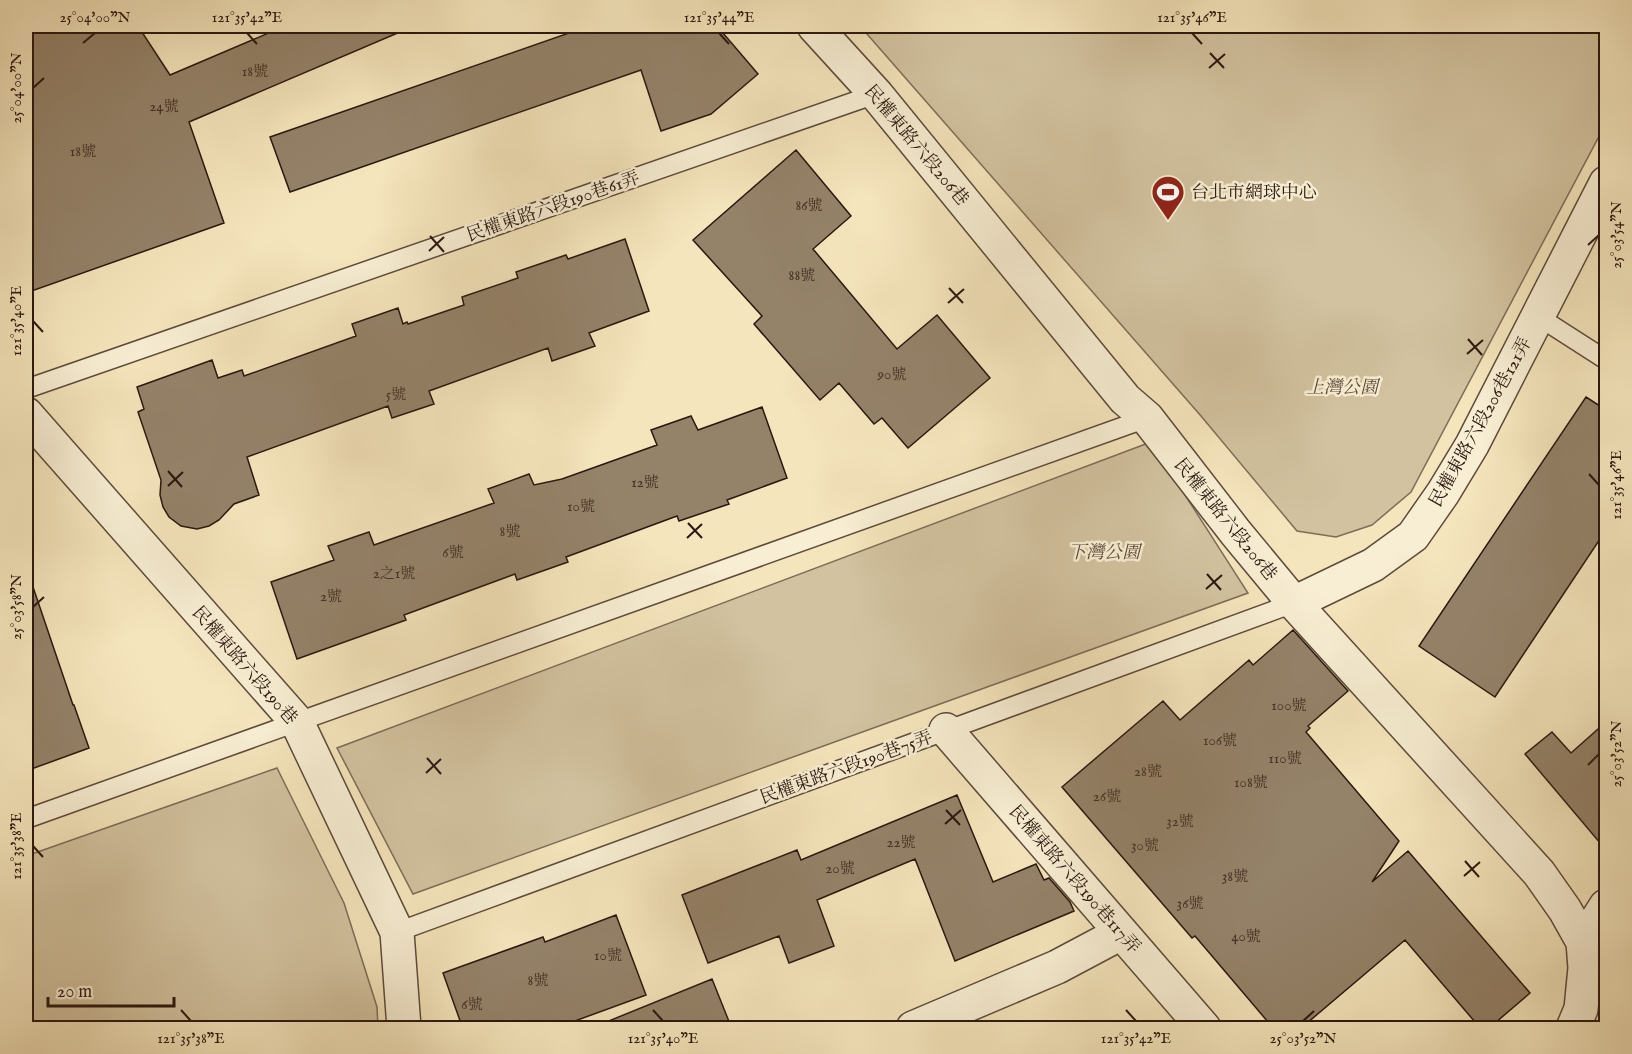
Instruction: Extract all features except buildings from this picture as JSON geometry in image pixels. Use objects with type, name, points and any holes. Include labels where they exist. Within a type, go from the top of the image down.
[{"type":"street","name":"民權東路六段206巷","points":[[814,26],[876,94],[1125,399],[1147,418],[1236,533],[1294,603],[1539,873],[1565,910],[1583,942],[1585,968],[1581,1009],[1573,1029]]},
{"type":"street","name":"民權東路六段206巷121弄","points":[[1294,603],[1373,565],[1413,536],[1443,494],[1472,445],[1606,183]]},
{"type":"street","name":"民權東路六段190巷","points":[[26,414],[297,722],[397,932],[404,1029]]},
{"type":"street","name":"民權東路六段190巷117弄","points":[[946,730],[1204,1029]]},
{"type":"street","points":[[1583,942],[1606,906]]},
{"type":"street","points":[[913,1029],[1057,967],[1121,933]]},
{"type":"lane","name":"民權東路六段190巷61弄","points":[[26,389],[876,94]]},
{"type":"lane","points":[[1539,317],[1606,360]]},
{"type":"lane","points":[[26,819],[1147,418]]},
{"type":"lane","name":"民權東路六段190巷75弄","points":[[397,932],[1294,603]]},
{"type":"green space","name":"上灣公園","points":[[860,26],[1606,26],[1606,123],[1411,492],[1372,525],[1336,537],[1297,531],[1201,416]]},
{"type":"green space","name":"下灣公園","points":[[1151,442],[1248,593],[413,894],[337,748]]},
{"type":"green space","points":[[277,768],[344,903],[377,1007],[378,1028],[26,1028],[26,856]]},
{"type":"place","name":"台北市網球中心","points":[[1168,221]]}]
